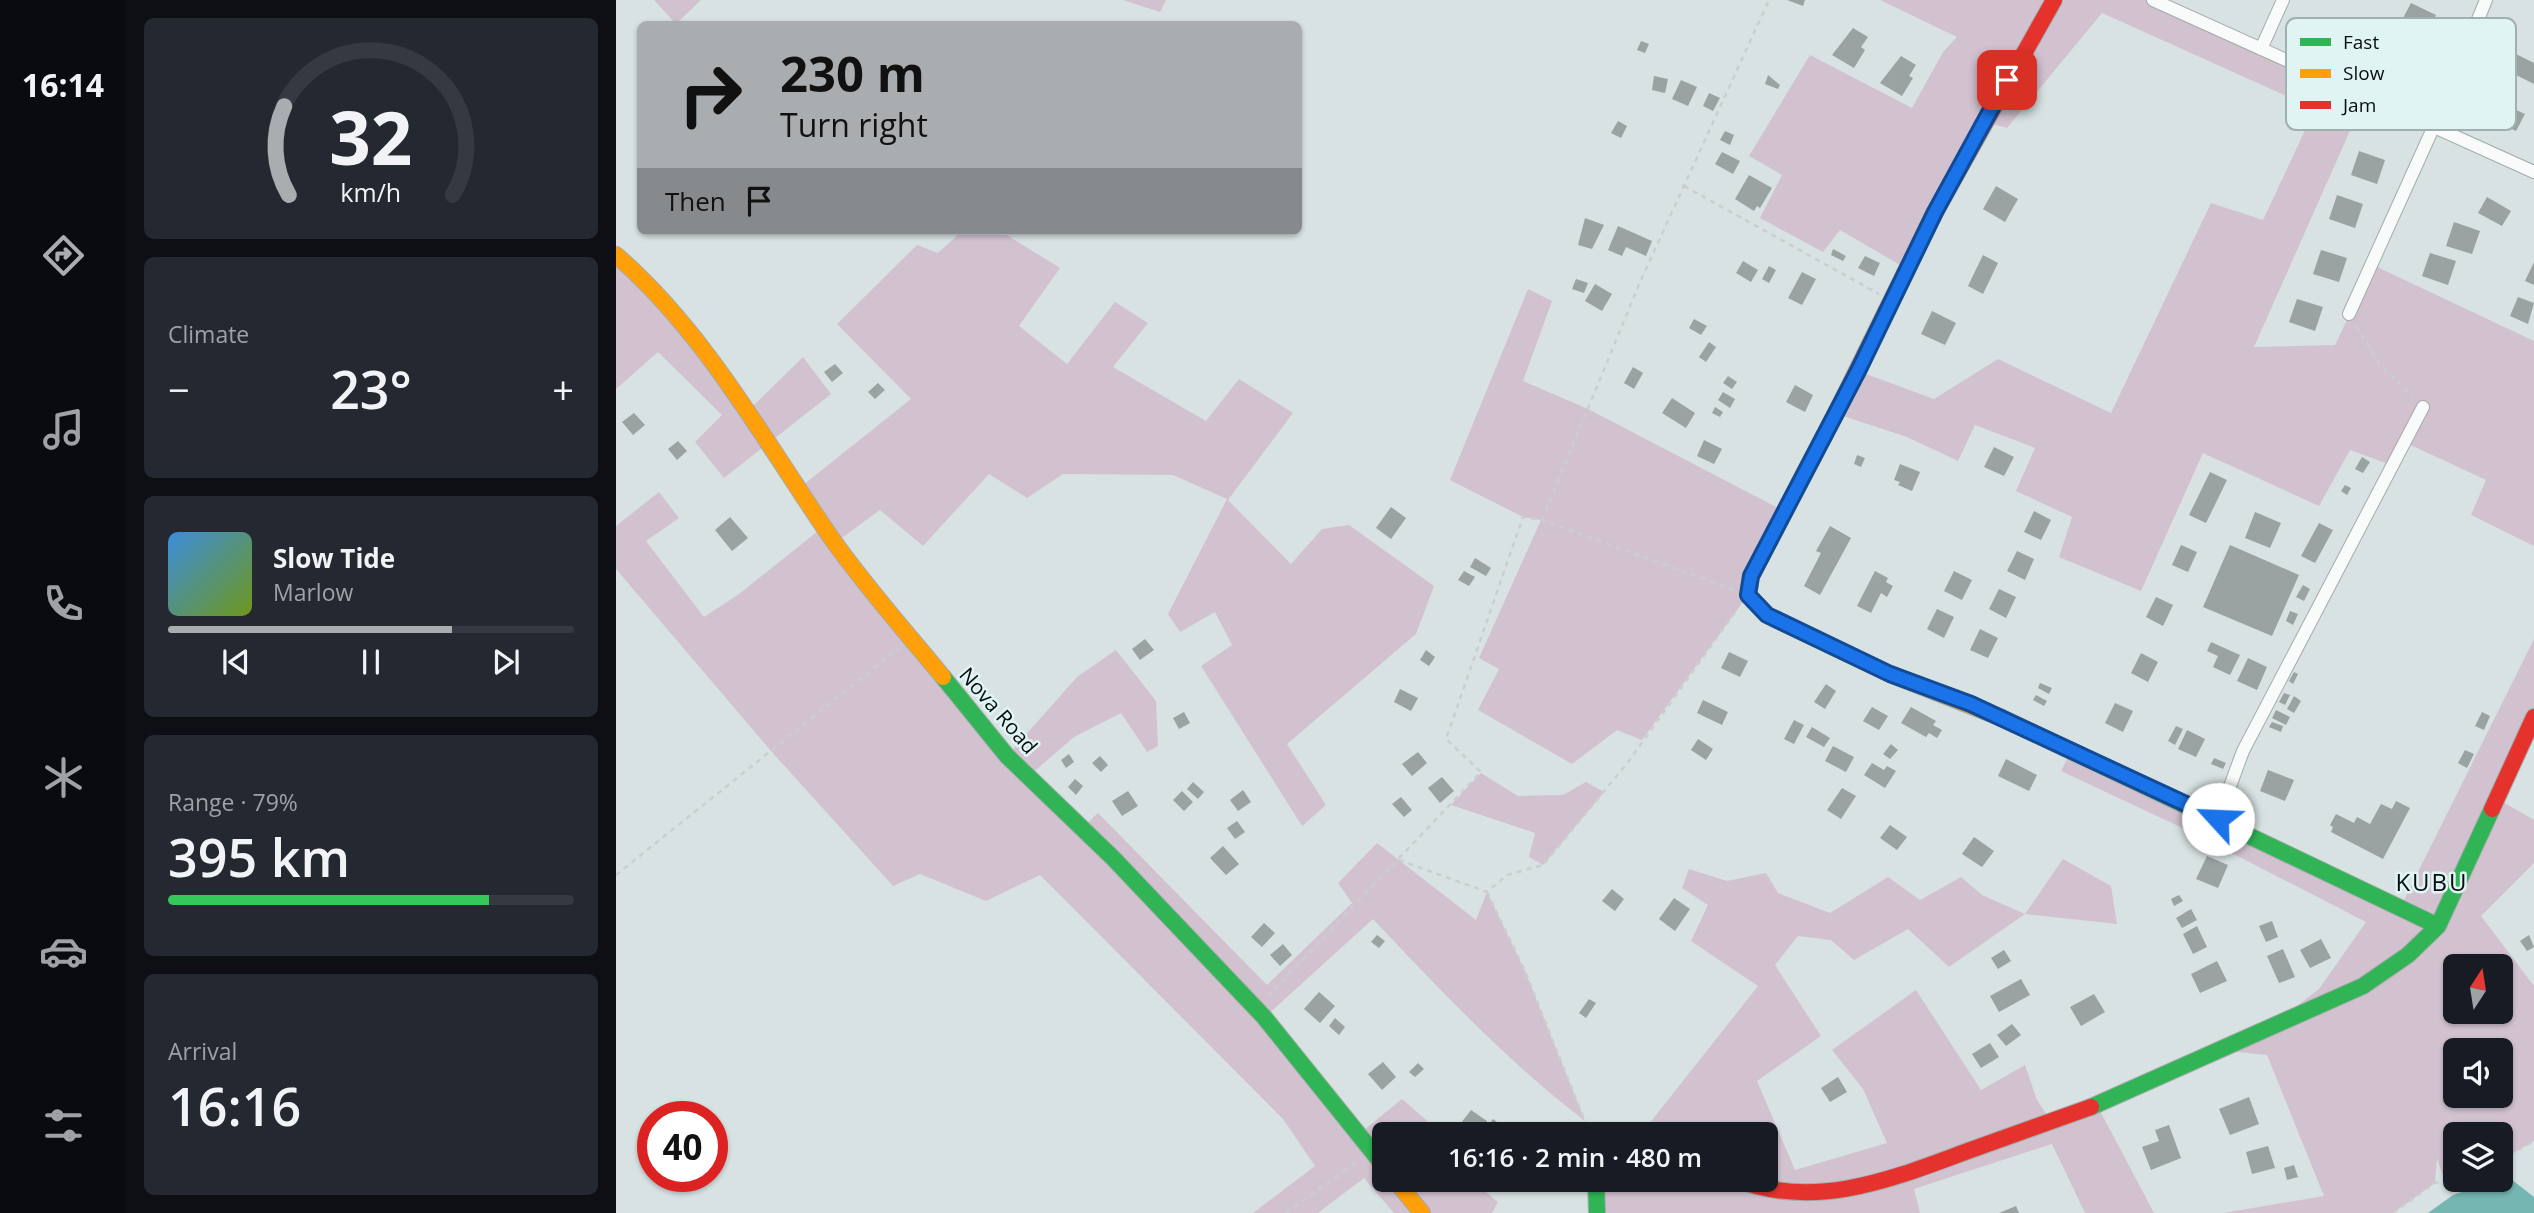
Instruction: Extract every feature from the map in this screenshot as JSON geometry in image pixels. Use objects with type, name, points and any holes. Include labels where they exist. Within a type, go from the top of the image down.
[{"type":"street","points":[[2054,0],[1935,212],[1751,576],[1748,595],[1767,615],[1890,674],[1971,704],[2218,819],[2438,926]]},
{"type":"street","points":[[2153,0],[2286,61]]},
{"type":"street","points":[[2261,48],[2283,0]]},
{"type":"street","points":[[2479,18],[2486,0]]},
{"type":"street","points":[[2349,314],[2432,130]]},
{"type":"street","points":[[2443,130],[2534,172]]},
{"type":"street","name":"Nova Road","points":[[616,255],[645,280],[687,326],[835,543],[1007,756],[1113,858],[1256,1008],[1372,1151]]},
{"type":"street","points":[[2218,819],[2243,751],[2423,407]]},
{"type":"street","points":[[1778,1191],[1815,1192],[1874,1185],[2096,1105],[2363,986],[2408,955],[2438,926],[2534,717]]},
{"type":"street","points":[[1405,1192],[1422,1213]]},
{"type":"street","points":[[1596,1192],[1597,1213]]},
{"type":"path","points":[[1542,520],[1640,282],[1769,0]]},
{"type":"path","points":[[1684,186],[1891,300]]},
{"type":"path","points":[[2349,314],[2379,363],[2423,407]]},
{"type":"path","points":[[1256,1008],[1481,772],[1446,738],[1523,517],[1542,520],[1748,595],[1629,761],[1543,865],[1507,875],[1486,892]]},
{"type":"path","points":[[616,875],[910,639]]},
{"type":"path","points":[[1399,860],[1486,892],[1525,971],[1585,1122]]},
{"type":"path","points":[[2513,1153],[2534,1141]]},
{"type":"path","points":[[1286,1213],[1372,1151]]},
{"type":"path","points":[[2393,1213],[2435,1183],[2443,1181]]},
{"type":"shaded area","points":[[654,0],[701,0],[679,21],[673,21]]},
{"type":"shaded area","points":[[1123,0],[1166,0],[1160,12]]},
{"type":"shaded area","points":[[1880,0],[2153,0],[2286,61],[2286,96],[2102,13],[2007,128],[1986,122],[1907,269],[1840,230],[1823,252],[1760,218],[1782,175],[1749,156],[1810,55],[1912,108],[1943,52],[1957,37]]},
{"type":"shaded area","points":[[2305,130],[2350,130],[2254,347],[2335,345],[2373,265],[2534,341],[2534,546],[2471,515],[2486,480],[2404,442],[2391,465],[2350,450],[2319,506],[2203,453],[2141,591],[2059,557],[2072,517],[2016,491],[2035,448],[1975,425],[1958,461],[1907,437],[1834,413],[1858,371],[1934,399],[1998,359],[2111,413],[2211,203],[2263,220]]},
{"type":"shaded area","points":[[958,235],[1006,235],[1060,268],[1019,326],[1067,364],[1115,302],[1148,323],[1113,367],[1206,421],[1239,379],[1293,413],[1228,500],[1291,564],[1322,529],[1349,525],[1434,586],[1416,634],[1287,744],[1326,805],[1302,826],[1201,666],[1232,645],[1215,612],[1180,632],[1168,614],[1227,499],[1173,475],[1063,474],[1027,498],[989,474],[923,546],[880,510],[835,543],[1007,756],[1077,677],[1116,650],[1156,701],[1158,746],[1147,752],[1121,713],[1074,737],[1029,776],[1082,828],[1098,813],[1267,985],[1352,903],[1338,883],[1377,843],[1476,920],[1487,892],[1525,971],[1585,1121],[1502,1051],[1373,919],[1265,1017],[1359,1134],[1372,1123],[1372,1187],[1364,1178],[1318,1213],[1253,1213],[1315,1166],[1283,1119],[1040,875],[986,901],[920,874],[893,886],[771,751],[616,569],[616,526],[659,492],[679,518],[646,541],[704,617],[739,594],[823,527],[798,489],[911,399],[837,324],[917,245],[938,253]]},
{"type":"shaded area","points":[[616,255],[748,411],[803,357],[831,394],[724,478],[695,442],[722,415],[658,352],[616,389]]},
{"type":"shaded area","points":[[1528,289],[1552,301],[1523,381],[1588,409],[1784,511],[1748,595],[1642,740],[1617,730],[1572,764],[1478,710],[1499,669],[1479,658],[1541,520],[1523,517],[1450,480]]},
{"type":"shaded area","points":[[2534,639],[2534,717],[2498,799],[2534,820],[2534,863],[2481,916],[2510,954],[2443,954],[2443,1024],[2513,1024],[2513,958],[2534,986],[2534,1141],[2513,1153],[2513,1122],[2443,1122],[2443,1176],[2437,1159],[2435,1183],[2393,1213],[2223,1213],[2324,1196],[2267,1055],[2217,1050],[2267,1029],[2319,989],[2366,922],[2191,832],[2061,771],[2072,749],[2401,906]]},
{"type":"shaded area","points":[[1481,773],[1518,796],[1563,795],[1586,782],[1604,792],[1543,865],[1529,857],[1535,833],[1451,805]]},
{"type":"shaded area","points":[[2063,859],[2111,886],[2117,924],[2025,914]]},
{"type":"shaded area","points":[[1689,869],[1727,881],[1766,873],[1778,893],[1830,913],[1888,877],[1920,900],[1961,877],[1982,895],[2025,914],[1949,967],[1908,929],[1854,960],[1831,940],[1798,936],[1775,965],[1821,1036],[1757,1081],[1775,1122],[1650,1122],[1758,986],[1691,941],[1708,905],[1682,888]]},
{"type":"shaded area","points":[[1916,990],[1981,1090],[2025,1065],[2037,1100],[2051,1121],[2097,1105],[2154,1213],[2085,1213],[2052,1144],[1914,1189],[1920,1213],[1596,1213],[1596,1192],[1778,1192],[1778,1130],[1795,1170],[1887,1143],[1863,1089],[1832,1050]]},
{"type":"shaded area","points":[[1402,1099],[1429,1122],[1374,1122]]},
{"type":"shaded area","points":[[1376,1192],[1486,1192],[1498,1202],[1492,1213],[1394,1213]]},
{"type":"water","points":[[2513,1181],[2534,1197],[2534,1213],[2428,1213],[2462,1192],[2513,1192]]},
{"type":"building","points":[[1787,0],[1805,0],[1803,6]]},
{"type":"building","points":[[2411,3],[2436,15],[2435,18],[2403,18]]},
{"type":"building","points":[[1853,28],[1868,37],[1861,47],[1865,50],[1854,68],[1832,55]]},
{"type":"building","points":[[1641,41],[1649,44],[1645,53],[1637,50]]},
{"type":"building","points":[[2516,54],[2534,63],[2534,84],[2516,75]]},
{"type":"building","points":[[1901,56],[1916,65],[1909,76],[1913,78],[1902,96],[1880,83]]},
{"type":"building","points":[[1768,75],[1780,85],[1778,89],[1765,84]]},
{"type":"building","points":[[1654,76],[1668,79],[1665,93],[1652,90]]},
{"type":"building","points":[[1681,80],[1697,87],[1688,106],[1672,99]]},
{"type":"building","points":[[1709,93],[1720,98],[1713,111],[1703,106]]},
{"type":"building","points":[[2516,110],[2525,114],[2516,131],[2514,130]]},
{"type":"building","points":[[1618,121],[1627,126],[1621,138],[1611,133]]},
{"type":"building","points":[[1725,131],[1734,135],[1730,145],[1720,140]]},
{"type":"building","points":[[2359,151],[2385,160],[2377,184],[2351,175]]},
{"type":"building","points":[[1722,152],[1740,161],[1733,174],[1715,164]]},
{"type":"building","points":[[1749,175],[1772,188],[1760,208],[1757,206],[1754,211],[1735,199]]},
{"type":"building","points":[[1996,186],[2018,199],[2005,222],[1983,209]]},
{"type":"building","points":[[2337,195],[2363,204],[2355,228],[2329,219]]},
{"type":"building","points":[[2487,197],[2511,211],[2502,226],[2478,213]]},
{"type":"building","points":[[1585,218],[1604,225],[1592,249],[1578,245]]},
{"type":"building","points":[[2454,222],[2480,231],[2472,254],[2446,246]]},
{"type":"building","points":[[1618,226],[1652,241],[1646,256],[1626,247],[1622,256],[1608,250]]},
{"type":"building","points":[[1833,249],[1846,256],[1843,261],[1831,255]]},
{"type":"building","points":[[2321,250],[2347,258],[2339,282],[2313,274]]},
{"type":"building","points":[[2430,253],[2456,261],[2448,285],[2422,276]]},
{"type":"building","points":[[1983,255],[1998,263],[1983,294],[1968,286]]},
{"type":"building","points":[[1865,256],[1880,263],[1874,276],[1858,268]]},
{"type":"building","points":[[1743,261],[1758,270],[1751,282],[1736,273]]},
{"type":"building","points":[[2534,262],[2534,285],[2525,281]]},
{"type":"building","points":[[1769,266],[1776,270],[1769,283],[1762,279]]},
{"type":"building","points":[[1802,272],[1816,279],[1802,305],[1788,298]]},
{"type":"building","points":[[1576,279],[1588,283],[1584,293],[1572,289]]},
{"type":"building","points":[[1595,284],[1612,294],[1602,311],[1585,301]]},
{"type":"building","points":[[2518,297],[2534,303],[2528,324],[2510,316]]},
{"type":"building","points":[[2297,299],[2323,307],[2315,331],[2289,322]]},
{"type":"building","points":[[1932,311],[1956,323],[1945,345],[1921,334]]},
{"type":"building","points":[[1694,319],[1707,326],[1701,335],[1689,328]]},
{"type":"building","points":[[1709,342],[1716,347],[1706,362],[1699,357]]},
{"type":"building","points":[[835,364],[843,373],[832,382],[824,372]]},
{"type":"building","points":[[1633,367],[1643,373],[1634,389],[1624,383]]},
{"type":"building","points":[[1728,376],[1737,382],[1732,389],[1723,383]]},
{"type":"building","points":[[878,383],[885,390],[875,399],[868,392]]},
{"type":"building","points":[[1795,385],[1813,395],[1805,412],[1786,402]]},
{"type":"building","points":[[1723,392],[1735,399],[1730,408],[1718,400]]},
{"type":"building","points":[[1672,398],[1695,413],[1686,428],[1662,413]]},
{"type":"building","points":[[1715,407],[1723,412],[1720,417],[1712,413]]},
{"type":"building","points":[[634,413],[645,425],[633,435],[622,422]]},
{"type":"building","points":[[1704,440],[1722,449],[1714,464],[1697,456]]},
{"type":"building","points":[[678,441],[687,451],[677,460],[668,449]]},
{"type":"building","points":[[1994,447],[2014,457],[2004,476],[1984,467]]},
{"type":"building","points":[[1857,455],[1865,458],[1861,467],[1854,464]]},
{"type":"building","points":[[2362,457],[2370,462],[2363,473],[2355,469]]},
{"type":"building","points":[[1900,464],[1920,472],[1912,491],[1898,485],[1900,482],[1894,480]]},
{"type":"building","points":[[2210,472],[2227,480],[2206,523],[2189,515]]},
{"type":"building","points":[[2345,485],[2351,488],[2347,495],[2341,491]]},
{"type":"building","points":[[1391,507],[1406,518],[1391,539],[1376,528]]},
{"type":"building","points":[[2034,511],[2051,520],[2041,540],[2024,532]]},
{"type":"building","points":[[2255,512],[2281,523],[2270,548],[2245,538]]},
{"type":"building","points":[[730,517],[748,538],[732,551],[715,530]]},
{"type":"building","points":[[2319,523],[2333,530],[2315,563],[2301,556]]},
{"type":"building","points":[[1830,526],[1851,538],[1820,595],[1804,586],[1821,553],[1816,551]]},
{"type":"building","points":[[2181,545],[2197,552],[2188,572],[2172,565]]},
{"type":"building","points":[[2230,545],[2299,575],[2272,636],[2203,607]]},
{"type":"building","points":[[2017,551],[2034,559],[2025,580],[2007,571]]},
{"type":"building","points":[[1475,558],[1491,568],[1486,576],[1470,567]]},
{"type":"building","points":[[1464,571],[1475,577],[1469,586],[1458,580]]},
{"type":"building","points":[[1875,571],[1888,578],[1886,582],[1893,586],[1887,597],[1881,593],[1871,613],[1857,606]]},
{"type":"building","points":[[1954,571],[1972,580],[1962,600],[1944,591]]},
{"type":"building","points":[[2303,585],[2310,589],[2304,601],[2296,597]]},
{"type":"building","points":[[1999,589],[2016,597],[2006,618],[1989,609]]},
{"type":"building","points":[[2156,597],[2173,605],[2163,626],[2146,617]]},
{"type":"building","points":[[1937,609],[1954,617],[1944,638],[1927,629]]},
{"type":"building","points":[[2290,611],[2298,614],[2293,625],[2286,621]]},
{"type":"building","points":[[1980,629],[1998,638],[1988,658],[1970,650]]},
{"type":"building","points":[[1145,639],[1154,650],[1140,660],[1132,649]]},
{"type":"building","points":[[2211,642],[2240,655],[2230,675],[2213,667],[2218,656],[2207,651]]},
{"type":"building","points":[[1426,650],[1435,657],[1429,666],[1420,660]]},
{"type":"building","points":[[1729,652],[1748,661],[1740,677],[1721,668]]},
{"type":"building","points":[[2141,653],[2158,662],[2148,682],[2131,673]]},
{"type":"building","points":[[2248,658],[2267,667],[2257,690],[2237,681]]},
{"type":"building","points":[[2294,672],[2298,674],[2293,684],[2289,681]]},
{"type":"building","points":[[2040,683],[2052,688],[2049,694],[2038,688]]},
{"type":"building","points":[[1826,684],[1836,691],[1825,709],[1814,702]]},
{"type":"building","points":[[1400,689],[1418,698],[1411,711],[1394,702]]},
{"type":"building","points":[[2284,693],[2290,695],[2285,705],[2279,702]]},
{"type":"building","points":[[2036,695],[2047,701],[2044,706],[2033,700]]},
{"type":"building","points":[[2294,696],[2301,701],[2294,713],[2287,709]]},
{"type":"building","points":[[1703,700],[1728,712],[1722,725],[1697,713]]},
{"type":"building","points":[[2115,703],[2133,711],[2123,732],[2105,723]]},
{"type":"building","points":[[1872,707],[1888,716],[1879,730],[1863,721]]},
{"type":"building","points":[[1911,707],[1936,721],[1933,725],[1942,730],[1937,738],[1929,733],[1926,737],[1901,723]]},
{"type":"building","points":[[2276,710],[2290,717],[2286,725],[2272,718]]},
{"type":"building","points":[[1184,712],[1190,723],[1179,729],[1173,718]]},
{"type":"building","points":[[2482,712],[2490,716],[2484,730],[2475,726]]},
{"type":"building","points":[[1794,720],[1804,725],[1794,744],[1784,739]]},
{"type":"building","points":[[2272,722],[2283,726],[2281,732],[2269,727]]},
{"type":"building","points":[[2176,726],[2183,729],[2175,745],[2168,741]]},
{"type":"building","points":[[1812,727],[1830,738],[1824,747],[1806,737]]},
{"type":"building","points":[[2187,730],[2205,739],[2196,757],[2178,749]]},
{"type":"building","points":[[1698,739],[1713,749],[1706,760],[1691,750]]},
{"type":"building","points":[[1891,744],[1898,750],[1890,759],[1883,754]]},
{"type":"building","points":[[1833,746],[1854,757],[1846,772],[1825,761]]},
{"type":"building","points":[[2465,750],[2474,754],[2467,768],[2458,763]]},
{"type":"building","points":[[1418,752],[1427,763],[1412,776],[1402,764]]},
{"type":"building","points":[[1069,754],[1074,762],[1066,768],[1061,760]]},
{"type":"building","points":[[1100,756],[1108,765],[1101,772],[1092,763]]},
{"type":"building","points":[[2214,758],[2226,763],[2223,769],[2211,764]]},
{"type":"building","points":[[2006,759],[2037,775],[2029,791],[1998,776]]},
{"type":"building","points":[[1872,763],[1884,770],[1887,766],[1896,771],[1885,788],[1864,775]]},
{"type":"building","points":[[2268,770],[2294,780],[2285,801],[2260,791]]},
{"type":"building","points":[[1442,777],[1454,791],[1440,803],[1428,788]]},
{"type":"building","points":[[1075,779],[1083,786],[1076,795],[1068,787]]},
{"type":"building","points":[[1193,782],[1204,792],[1198,799],[1187,789]]},
{"type":"building","points":[[1842,788],[1856,796],[1841,819],[1827,810]]},
{"type":"building","points":[[1243,790],[1251,802],[1238,811],[1230,800]]},
{"type":"building","points":[[1128,791],[1138,806],[1122,816],[1112,801]]},
{"type":"building","points":[[1182,791],[1193,802],[1184,811],[1173,800]]},
{"type":"building","points":[[1401,797],[1412,810],[1404,817],[1392,804]]},
{"type":"building","points":[[2396,801],[2410,808],[2383,859],[2331,832],[2333,827],[2330,825],[2336,814],[2354,823],[2357,817],[2370,824],[2381,804],[2392,809]]},
{"type":"building","points":[[1237,821],[1245,832],[1235,839],[1227,828]]},
{"type":"building","points":[[1890,825],[1907,837],[1897,850],[1880,838]]},
{"type":"building","points":[[1974,837],[1994,851],[1982,867],[1962,854]]},
{"type":"building","points":[[1223,846],[1239,864],[1226,875],[1210,858]]},
{"type":"building","points":[[2207,856],[2228,865],[2218,888],[2196,879]]},
{"type":"building","points":[[1612,889],[1624,899],[1615,911],[1602,901]]},
{"type":"building","points":[[2179,895],[2183,901],[2174,906],[2171,899]]},
{"type":"building","points":[[1674,898],[1690,909],[1675,931],[1659,919]]},
{"type":"building","points":[[2191,909],[2197,920],[2182,928],[2176,918]]},
{"type":"building","points":[[2272,921],[2278,937],[2266,942],[2259,926]]},
{"type":"building","points":[[1264,923],[1275,933],[1262,947],[1251,937]]},
{"type":"building","points":[[2197,926],[2207,947],[2193,954],[2183,934]]},
{"type":"building","points":[[1377,935],[1385,941],[1379,948],[1371,942]]},
{"type":"building","points":[[2529,935],[2534,947],[2527,951],[2520,941]]},
{"type":"building","points":[[2321,939],[2331,958],[2310,968],[2300,950]]},
{"type":"building","points":[[1283,944],[1292,955],[1280,966],[1270,955]]},
{"type":"building","points":[[2283,949],[2295,977],[2279,983],[2267,956]]},
{"type":"building","points":[[2004,950],[2011,961],[1998,969],[1991,958]]},
{"type":"building","points":[[2217,961],[2227,981],[2200,993],[2191,974]]},
{"type":"building","points":[[2021,979],[2030,995],[1999,1012],[1990,996]]},
{"type":"building","points":[[1319,992],[1335,1006],[1320,1023],[1304,1009]]},
{"type":"building","points":[[2094,994],[2105,1012],[2081,1026],[2070,1007]]},
{"type":"building","points":[[1589,999],[1596,1003],[1586,1018],[1579,1013]]},
{"type":"building","points":[[1335,1018],[1345,1027],[1339,1035],[1329,1026]]},
{"type":"building","points":[[2012,1024],[2021,1035],[2006,1046],[1997,1035]]},
{"type":"building","points":[[1990,1043],[1999,1057],[1981,1068],[1972,1054]]},
{"type":"building","points":[[1383,1062],[1396,1077],[1382,1090],[1368,1074]]},
{"type":"building","points":[[1418,1063],[1424,1069],[1415,1077],[1409,1072]]},
{"type":"building","points":[[1838,1077],[1847,1092],[1830,1102],[1821,1088]]},
{"type":"building","points":[[2249,1097],[2259,1124],[2230,1135],[2219,1109]]},
{"type":"building","points":[[1471,1110],[1487,1121],[1486,1122],[1462,1122]]},
{"type":"building","points":[[2169,1125],[2181,1158],[2151,1170],[2142,1147],[2159,1141],[2155,1130]]},
{"type":"building","points":[[2268,1146],[2275,1168],[2252,1174],[2246,1152]]},
{"type":"building","points":[[2294,1165],[2298,1177],[2287,1180],[2284,1168]]},
{"type":"building","points":[[2016,1206],[2019,1213],[1999,1213]]},
{"type":"traffic: fast","points":[[943,677],[1007,756],[1113,858],[1264,1017],[1372,1151]]},
{"type":"traffic: fast","points":[[2002,718],[2438,926]]},
{"type":"traffic: fast","points":[[2091,1107],[2363,986],[2408,955],[2438,926],[2492,809]]},
{"type":"traffic: fast","points":[[1596,1192],[1597,1213]]},
{"type":"traffic: slow","points":[[616,255],[648,286],[706,354],[845,557],[943,677]]},
{"type":"traffic: slow","points":[[1837,411],[1751,576],[1748,595],[1767,615],[1890,674],[2002,718]]},
{"type":"traffic: slow","points":[[1405,1192],[1422,1213]]},
{"type":"traffic: jam","points":[[1837,411],[1935,212],[2054,0]]},
{"type":"traffic: jam","points":[[2492,809],[2534,717]]},
{"type":"traffic: jam","points":[[1778,1190],[1825,1191],[1882,1181],[2091,1107]]},
{"type":"district","name":"KUBU","points":[[2432,883]]},
{"type":"route","points":[[2007,80],[1935,212],[1858,371],[1751,576],[1748,595],[1767,615],[1890,674],[1971,704],[2218,819]]}]
